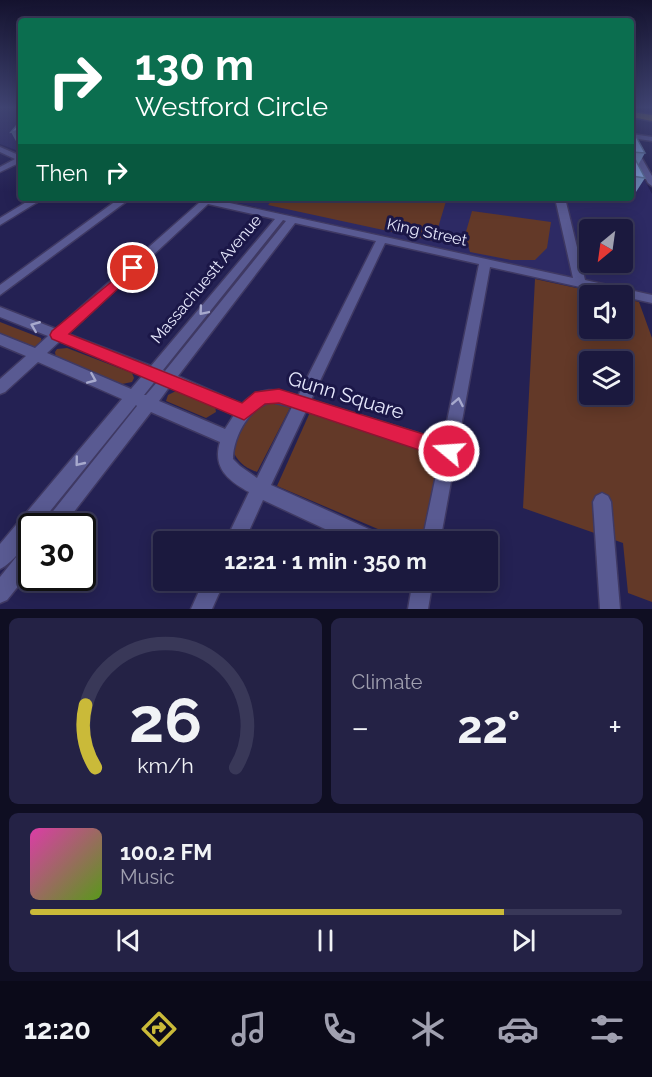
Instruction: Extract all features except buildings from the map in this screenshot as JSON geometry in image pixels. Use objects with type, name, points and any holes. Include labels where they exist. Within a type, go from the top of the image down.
[{"type":"street","points":[[634,136],[652,139]]},
{"type":"street","points":[[0,148],[18,157]]},
{"type":"street","points":[[634,152],[652,183]]},
{"type":"street","points":[[0,170],[18,161]]},
{"type":"street","points":[[639,161],[652,163]]},
{"type":"street","points":[[0,222],[34,201]]},
{"type":"street","points":[[0,291],[122,201]]},
{"type":"street","points":[[0,388],[198,201]]},
{"type":"street","name":"King Street","points":[[209,201],[652,298]]},
{"type":"street","points":[[561,201],[580,283]]},
{"type":"street","name":"Massachuestt Avenue","points":[[0,558],[153,372],[230,288],[286,219]]},
{"type":"street","points":[[239,531],[382,239]]},
{"type":"street","points":[[433,531],[484,262]]},
{"type":"street","points":[[62,513],[168,378],[230,288]]},
{"type":"street","points":[[0,312],[168,378],[244,412]]},
{"type":"street","points":[[0,339],[230,439]]},
{"type":"street","name":"Gunn Square","points":[[351,531],[259,489],[242,480],[228,467],[225,457],[230,439],[244,412],[256,400],[265,396],[279,396],[302,402],[449,451]]},
{"type":"street","points":[[602,502],[610,609]]},
{"type":"street","points":[[0,593],[18,570]]},
{"type":"street","points":[[201,609],[210,591]]},
{"type":"street","points":[[418,609],[421,591]]},
{"type":"shaded area","points":[[0,135],[18,135],[18,151],[0,144]]},
{"type":"shaded area","points":[[634,160],[652,194],[652,295],[633,291],[633,285],[607,285],[229,201],[634,201]]},
{"type":"shaded area","points":[[271,201],[446,201],[434,241],[268,205]]},
{"type":"shaded area","points":[[472,211],[551,222],[547,248],[535,260],[511,260],[470,252],[465,235]]},
{"type":"shaded area","points":[[535,279],[579,289],[579,339],[633,339],[633,300],[639,302],[652,338],[652,602],[628,593],[623,543],[523,508]]},
{"type":"shaded area","points":[[0,322],[41,338],[42,342],[34,348],[0,335]]},
{"type":"shaded area","points":[[67,348],[132,373],[134,378],[132,382],[122,384],[56,358],[57,349]]},
{"type":"shaded area","points":[[176,391],[215,406],[216,412],[206,418],[166,401],[168,395]]},
{"type":"shaded area","points":[[276,402],[291,406],[257,472],[245,466],[236,457],[227,433],[263,403]]},
{"type":"shaded area","points":[[311,410],[440,458],[426,531],[383,531],[277,486]]},
{"type":"route","points":[[133,268],[58,335],[177,382],[244,412],[261,397],[279,396],[449,451]]}]
